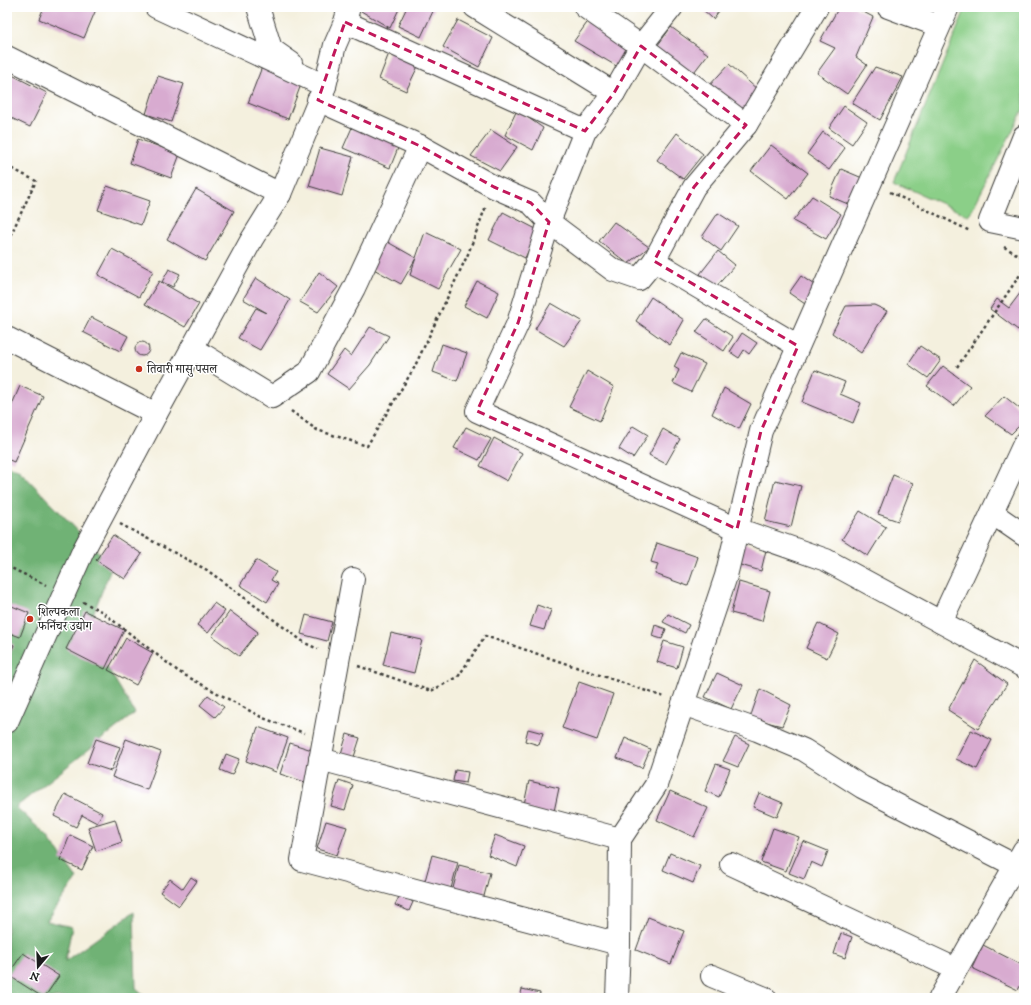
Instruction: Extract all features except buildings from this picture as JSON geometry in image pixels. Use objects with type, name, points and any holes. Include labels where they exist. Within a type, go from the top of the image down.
[{"type":"street","points":[[156,7],[322,93],[494,187],[531,202],[549,222],[613,270],[639,279],[654,261],[694,187],[746,125],[817,7]]},
{"type":"street","points":[[258,7],[271,49],[322,93]]},
{"type":"street","points":[[475,7],[614,93]]},
{"type":"street","points":[[584,7],[641,46],[746,125]]},
{"type":"street","points":[[672,7],[641,46],[614,93],[584,131],[549,222],[518,323],[477,411],[737,529],[826,560],[1024,667]]},
{"type":"street","points":[[617,998],[620,839],[656,785],[726,576],[761,431],[943,16],[888,7]]},
{"type":"street","points":[[7,722],[83,551],[102,514],[252,239],[280,194],[322,93],[335,45],[347,14],[584,131]]},
{"type":"street","points":[[7,57],[280,194]]},
{"type":"street","points":[[1024,136],[990,221],[1024,228]]},
{"type":"street","points":[[192,348],[272,397],[309,372],[354,288],[420,146]]},
{"type":"street","points":[[654,261],[798,346]]},
{"type":"street","points":[[7,338],[156,414]]},
{"type":"street","points":[[941,622],[1024,444]]},
{"type":"street","points":[[992,513],[1024,535]]},
{"type":"street","points":[[353,579],[302,860],[619,944]]},
{"type":"street","points":[[683,704],[757,730],[804,750],[862,787],[1021,862],[940,998]]},
{"type":"street","points":[[322,749],[620,839]]},
{"type":"street","points":[[732,864],[956,969]]},
{"type":"street","points":[[712,976],[765,998]]},
{"type":"path","points":[[7,166],[36,181],[7,243]]},
{"type":"path","points":[[870,182],[975,233]]},
{"type":"path","points":[[272,397],[317,430],[367,446],[414,368],[468,254],[494,187]]},
{"type":"path","points":[[1003,247],[1024,258]]},
{"type":"path","points":[[957,367],[1024,269]]},
{"type":"path","points":[[102,514],[207,570],[305,643],[338,659],[431,691],[458,677],[484,636],[683,704]]},
{"type":"path","points":[[7,566],[45,585],[65,592],[101,611],[179,672],[322,749]]},
{"type":"highlighted area","points":[[345,22],[585,131],[614,93],[641,46],[746,125],[694,187],[654,261],[798,346],[761,431],[737,529],[477,411],[518,323],[549,222],[531,203],[494,187],[420,146],[318,100]]},
{"type":"green space","points":[[966,7],[1024,7],[1024,108],[969,216],[894,182]]},
{"type":"green space","points":[[7,466],[18,469],[112,566],[86,632],[135,713],[16,807],[47,836],[77,878],[47,921],[72,927],[65,961],[134,912],[136,988],[148,998],[7,998]]},
{"type":"place","name":"तिवारी मासु पसल","points":[[139,369]]},
{"type":"place","name":"शिल्पकला फर्निचर उद्योग","points":[[30,619]]}]
